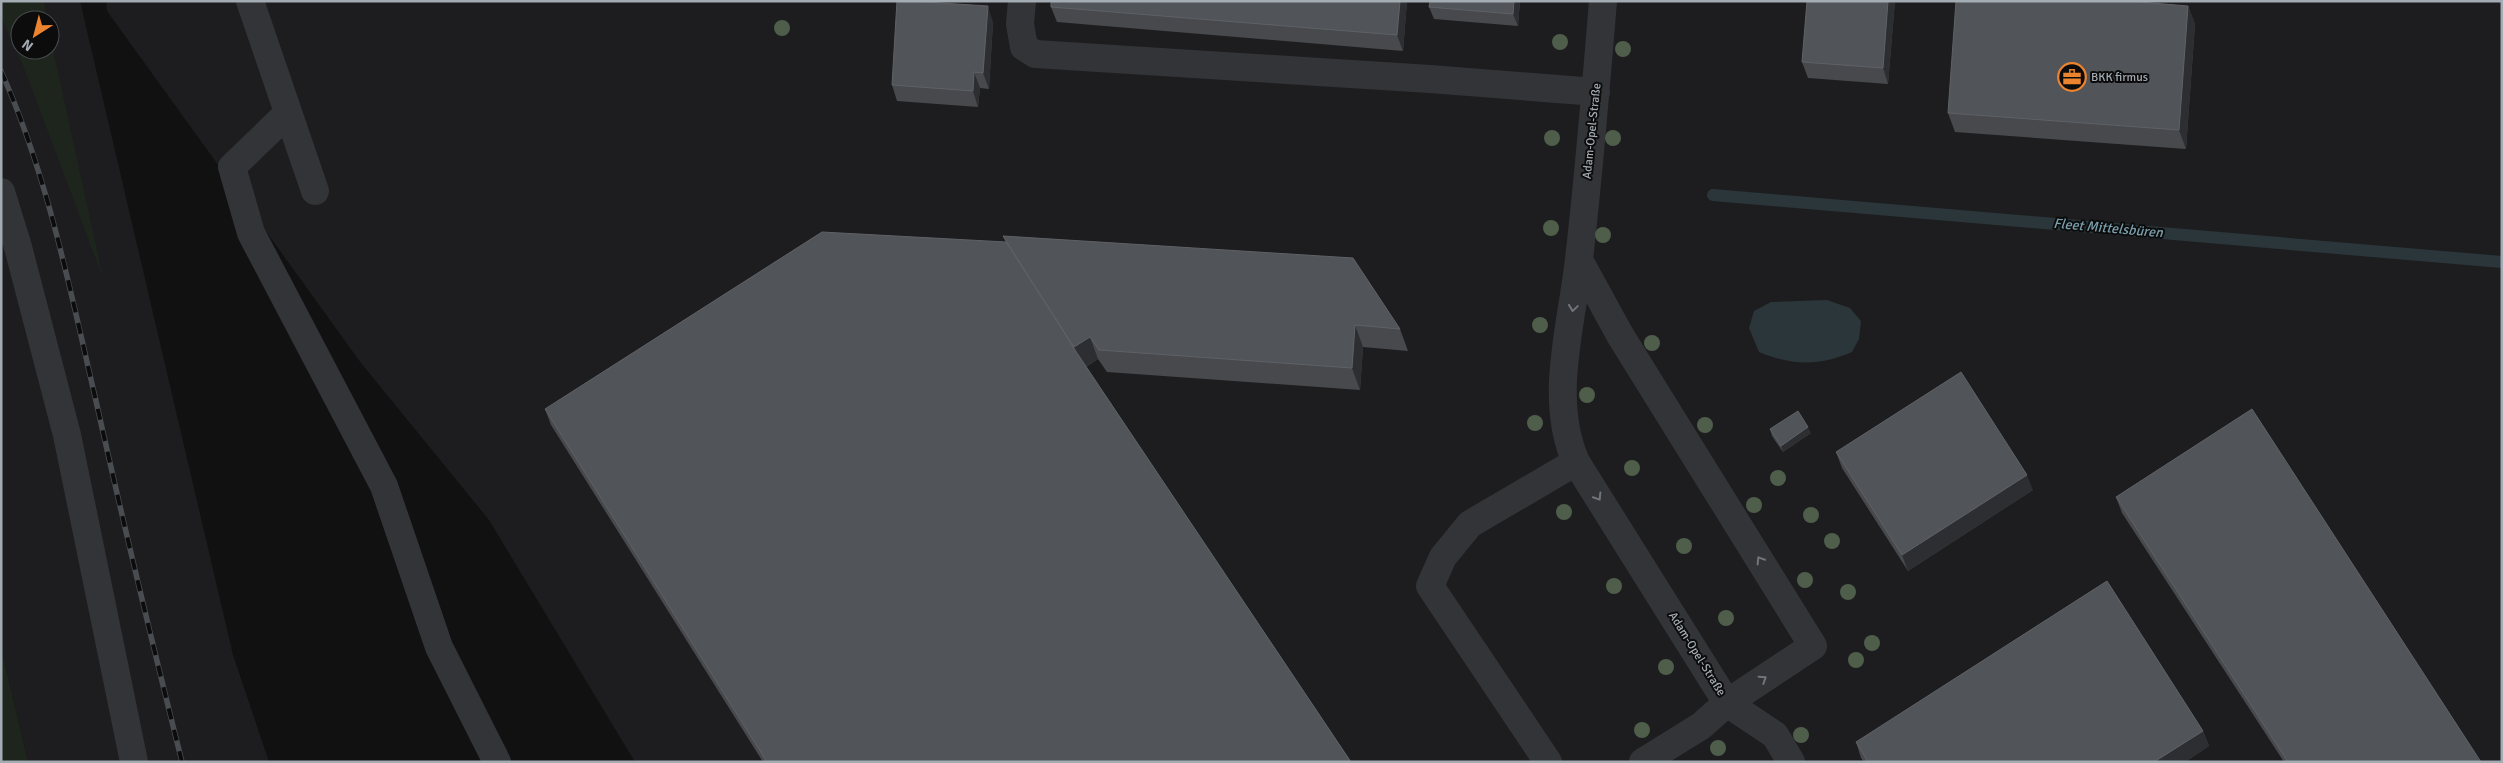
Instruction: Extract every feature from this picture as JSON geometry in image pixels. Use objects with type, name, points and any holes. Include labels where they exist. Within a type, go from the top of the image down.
[{"type":"street","points":[[250,1],[315,191]]},
{"type":"street","points":[[1022,1],[1020,24],[1024,46],[1035,54],[1430,79],[1596,92]]},
{"type":"street","name":"Adam-Opel-Straße","points":[[1579,260],[1620,335],[1813,646],[1727,702],[1576,462],[1568,443],[1563,379],[1579,260],[1603,1]]},
{"type":"street","points":[[288,113],[232,167],[251,233],[384,486],[440,647],[497,762]]},
{"type":"street","points":[[1,192],[18,247],[67,435],[134,762]]},
{"type":"street","points":[[1548,762],[1430,586],[1443,557],[1470,524],[1576,462]]},
{"type":"street","points":[[1643,762],[1701,726],[1727,702],[1775,735],[1791,762]]},
{"type":"shaded area","points":[[1,1],[80,1],[233,655],[269,762],[28,762],[1,647]]},
{"type":"shaded area","points":[[1,1],[44,1],[45,10],[10,10],[10,36],[1,17]]},
{"type":"shaded area","points":[[106,1],[2502,1],[2502,762],[635,762],[489,520],[361,363],[107,11]]},
{"type":"shaded area","points":[[21,60],[55,60],[103,278]]},
{"type":"shaded area","points":[[1827,300],[1850,308],[1861,321],[1859,339],[1852,352],[1840,357],[1817,362],[1795,362],[1771,357],[1759,352],[1749,328],[1754,311],[1771,302]]},
{"type":"shaded area","points":[[1,647],[28,762],[1,762]]},
{"type":"building","points":[[897,1],[988,6],[983,73],[974,72],[973,91],[892,85]]},
{"type":"building","points":[[1051,1],[1400,1],[1397,35],[1051,7]]},
{"type":"building","points":[[1430,1],[1514,1],[1513,14],[1429,7]]},
{"type":"building","points":[[1807,1],[1888,1],[1883,68],[1802,62]]},
{"type":"building","points":[[1956,1],[2128,1],[2188,6],[2179,130],[1948,113]]},
{"type":"building","points":[[822,232],[1006,242],[1077,353],[1351,762],[767,762],[545,409]]},
{"type":"building","points":[[1003,236],[1353,258],[1400,329],[1355,325],[1352,368],[1099,350],[1090,337],[1074,347]]},
{"type":"building","points":[[1961,372],[2027,475],[1902,555],[1836,452]]},
{"type":"building","points":[[2252,409],[2481,762],[2288,762],[2116,497]]},
{"type":"building","points":[[1798,411],[1808,427],[1781,446],[1770,429]]},
{"type":"building","points":[[2107,581],[2203,731],[2154,762],[1868,762],[1856,742]]},
{"type":"waterway","name":"Fleet Mittelsbüren","points":[[1713,195],[2502,262]]},
{"type":"railway","points":[[1,71],[18,111],[45,192],[77,317],[182,762]]},
{"type":"place","name":"BKK firmus","points":[[2072,77]]}]
